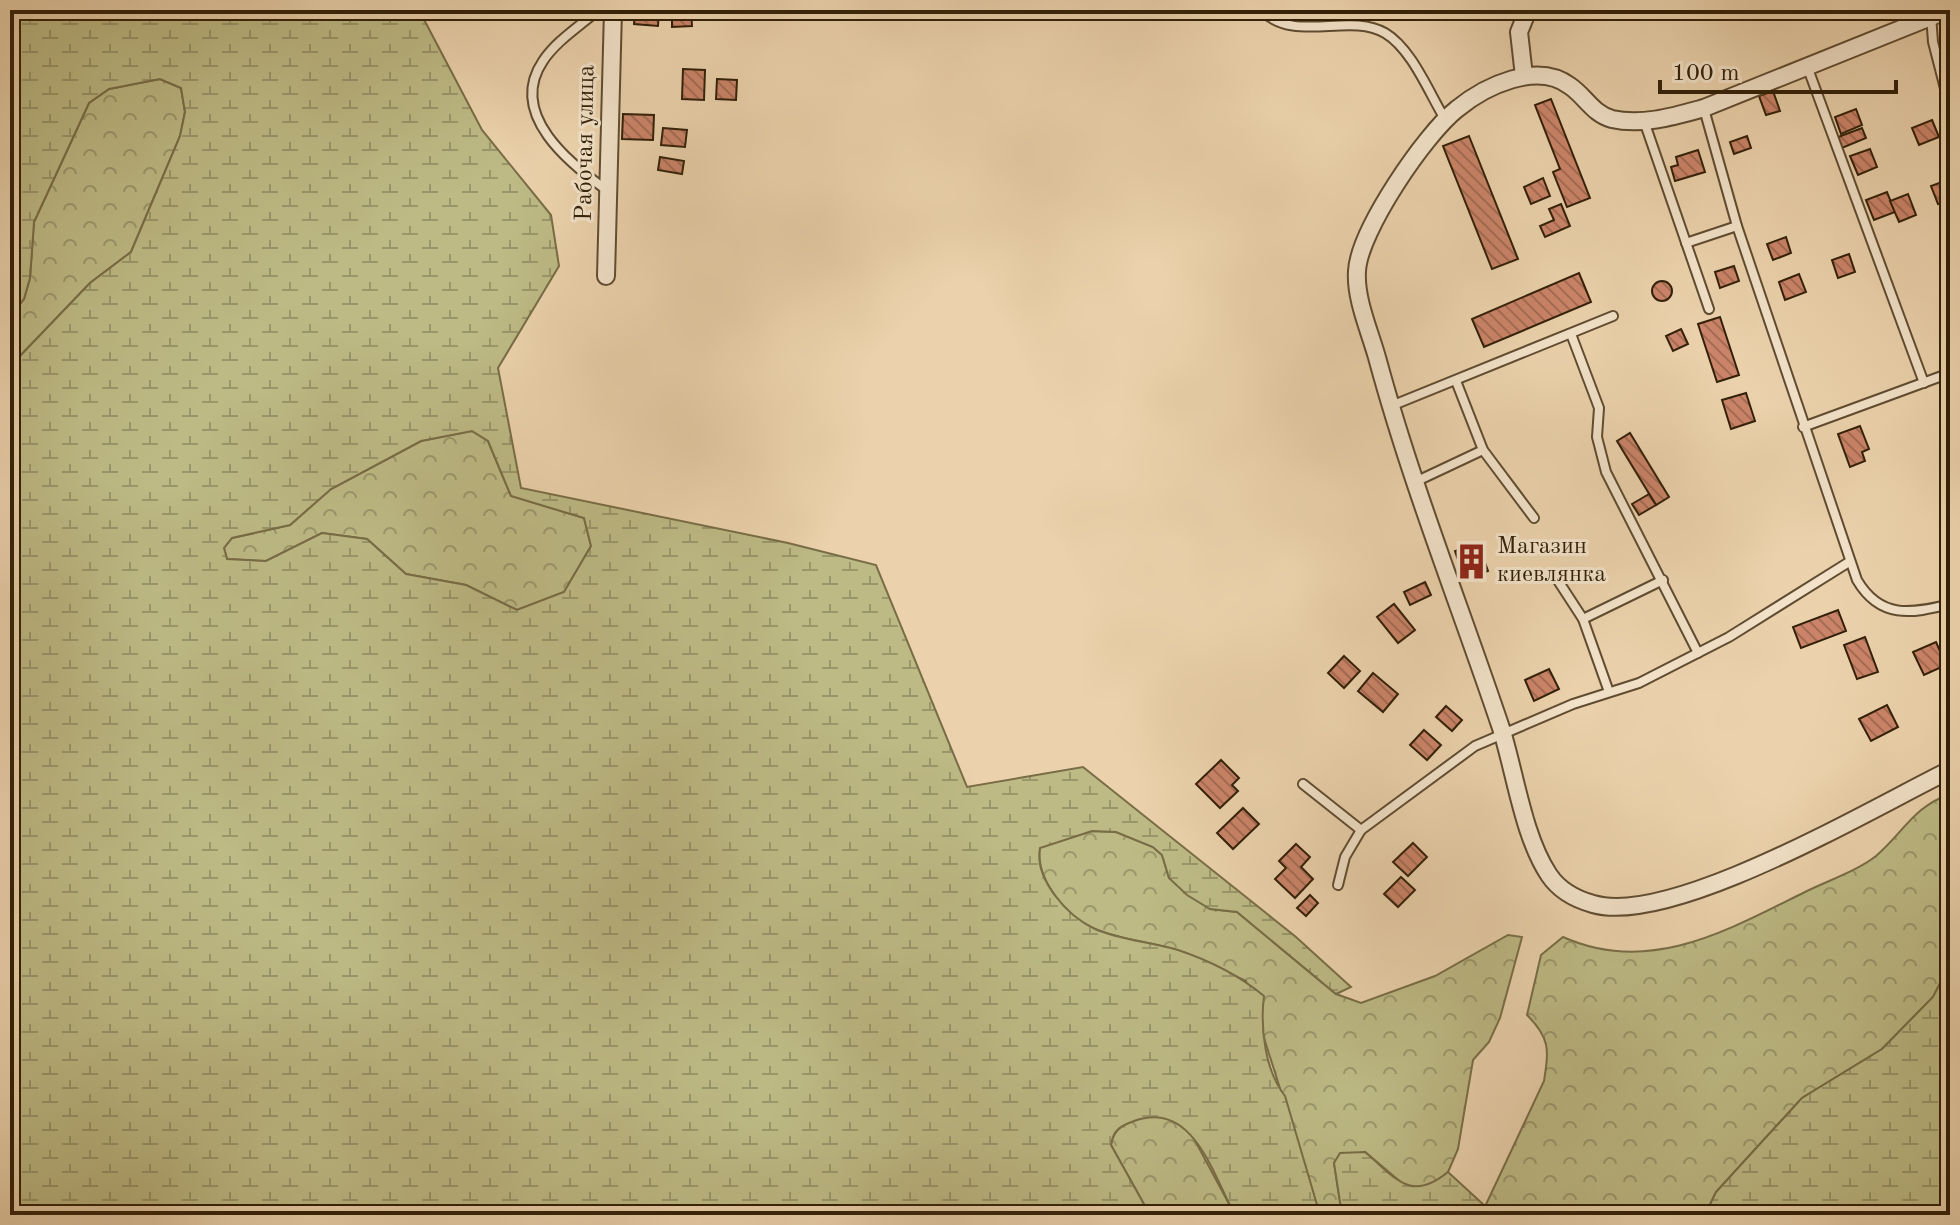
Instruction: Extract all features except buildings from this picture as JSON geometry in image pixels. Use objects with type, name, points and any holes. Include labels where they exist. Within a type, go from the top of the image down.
[{"type":"street","name":"Рабочая улица","points":[[606,276],[613,10]]},
{"type":"street","points":[[1524,76],[1519,32],[1528,10]]},
{"type":"street","points":[[1940,12],[1704,108],[1643,121],[1613,119],[1599,112],[1576,90],[1557,78],[1524,76],[1488,89],[1445,119],[1408,166],[1372,227],[1359,262],[1360,293],[1390,407],[1502,732],[1537,850],[1548,874],[1561,889],[1580,900],[1608,907],[1638,905],[1703,887],[1795,848],[1950,770]]},
{"type":"lane","points":[[598,10],[548,54],[533,81],[536,118],[546,134],[569,163],[608,191]]},
{"type":"lane","points":[[1261,10],[1283,25],[1384,32],[1402,48],[1445,119]]},
{"type":"lane","points":[[1940,12],[1933,42],[1950,108]]},
{"type":"lane","points":[[1807,66],[1924,383]]},
{"type":"lane","points":[[1704,108],[1737,226],[1849,562],[1867,597],[1880,605],[1900,611],[1920,611],[1950,604]]},
{"type":"lane","points":[[1643,121],[1709,309]]},
{"type":"lane","points":[[1686,243],[1737,226]]},
{"type":"lane","points":[[1390,407],[1613,316]]},
{"type":"lane","points":[[1571,334],[1599,408],[1597,437],[1606,472],[1698,653]]},
{"type":"lane","points":[[1803,427],[1950,373]]},
{"type":"lane","points":[[1456,381],[1483,450],[1534,518]]},
{"type":"lane","points":[[1415,483],[1483,450]]},
{"type":"lane","points":[[1338,885],[1345,857],[1361,830],[1453,760],[1502,732],[1639,683],[1698,653],[1849,562]]},
{"type":"lane","points":[[1555,576],[1583,619],[1609,692]]},
{"type":"lane","points":[[1583,619],[1663,580]]},
{"type":"lane","points":[[1303,784],[1361,830]]},
{"type":"green space","points":[[10,10],[419,10],[482,130],[551,215],[559,266],[498,368],[521,488],[788,543],[876,565],[967,787],[1083,767],[1296,937],[1351,987],[1336,994],[1237,912],[1210,909],[1187,895],[1169,878],[1162,855],[1153,847],[1116,832],[1092,831],[1040,848],[1039,860],[1047,884],[1064,906],[1084,923],[1105,933],[1178,950],[1201,959],[1234,975],[1264,996],[1264,1035],[1269,1062],[1285,1096],[1320,1215],[1235,1215],[1198,1144],[1186,1130],[1171,1121],[1154,1117],[1121,1127],[1115,1132],[1111,1145],[1150,1215],[10,1215],[10,353],[20,356],[90,283],[131,252],[180,136],[185,112],[181,88],[160,79],[109,89],[89,103],[34,222],[30,278],[24,299],[10,316]],"holes":[[[472,431],[488,441],[511,496],[584,518],[591,546],[564,592],[517,610],[466,585],[406,574],[367,539],[322,533],[266,561],[227,559],[224,548],[232,538],[290,525],[331,489],[421,441]]]},
{"type":"green space","points":[[160,79],[181,88],[185,112],[180,136],[131,252],[90,283],[20,356],[10,353],[10,316],[24,299],[30,278],[34,222],[89,103],[109,89]]},
{"type":"green space","points":[[472,431],[488,441],[511,496],[584,518],[591,546],[564,592],[517,610],[466,585],[406,574],[367,539],[322,533],[266,561],[227,559],[224,548],[232,538],[290,525],[331,489],[421,441]]},
{"type":"green space","points":[[1950,794],[1950,964],[1933,997],[1882,1049],[1802,1098],[1716,1192],[1705,1215],[1481,1215],[1544,1081],[1546,1045],[1540,1031],[1527,1015],[1541,955],[1563,937],[1595,948],[1627,952],[1658,950],[1718,933],[1868,861],[1918,813]]},
{"type":"green space","points":[[1092,831],[1116,832],[1153,847],[1162,855],[1169,878],[1210,909],[1237,912],[1336,994],[1361,1003],[1435,976],[1508,935],[1522,937],[1500,1018],[1489,1042],[1473,1060],[1458,1149],[1448,1172],[1429,1187],[1417,1189],[1403,1184],[1365,1152],[1334,1163],[1342,1215],[1320,1215],[1246,981],[1188,954],[1095,929],[1073,915],[1048,884],[1042,871],[1040,847]]},
{"type":"green space","points":[[1950,964],[1950,1215],[1705,1215],[1716,1192],[1802,1098],[1882,1049],[1933,997]]},
{"type":"green space","points":[[1149,1116],[1174,1118],[1192,1135],[1235,1215],[1150,1215],[1111,1145],[1120,1128]]},
{"type":"green space","points":[[1365,1152],[1395,1178],[1413,1186],[1423,1186],[1448,1172],[1485,1206],[1481,1215],[1342,1215],[1334,1163],[1340,1153]]},
{"type":"place","name":"Магазин киевлянка","points":[[1471,561]]}]
